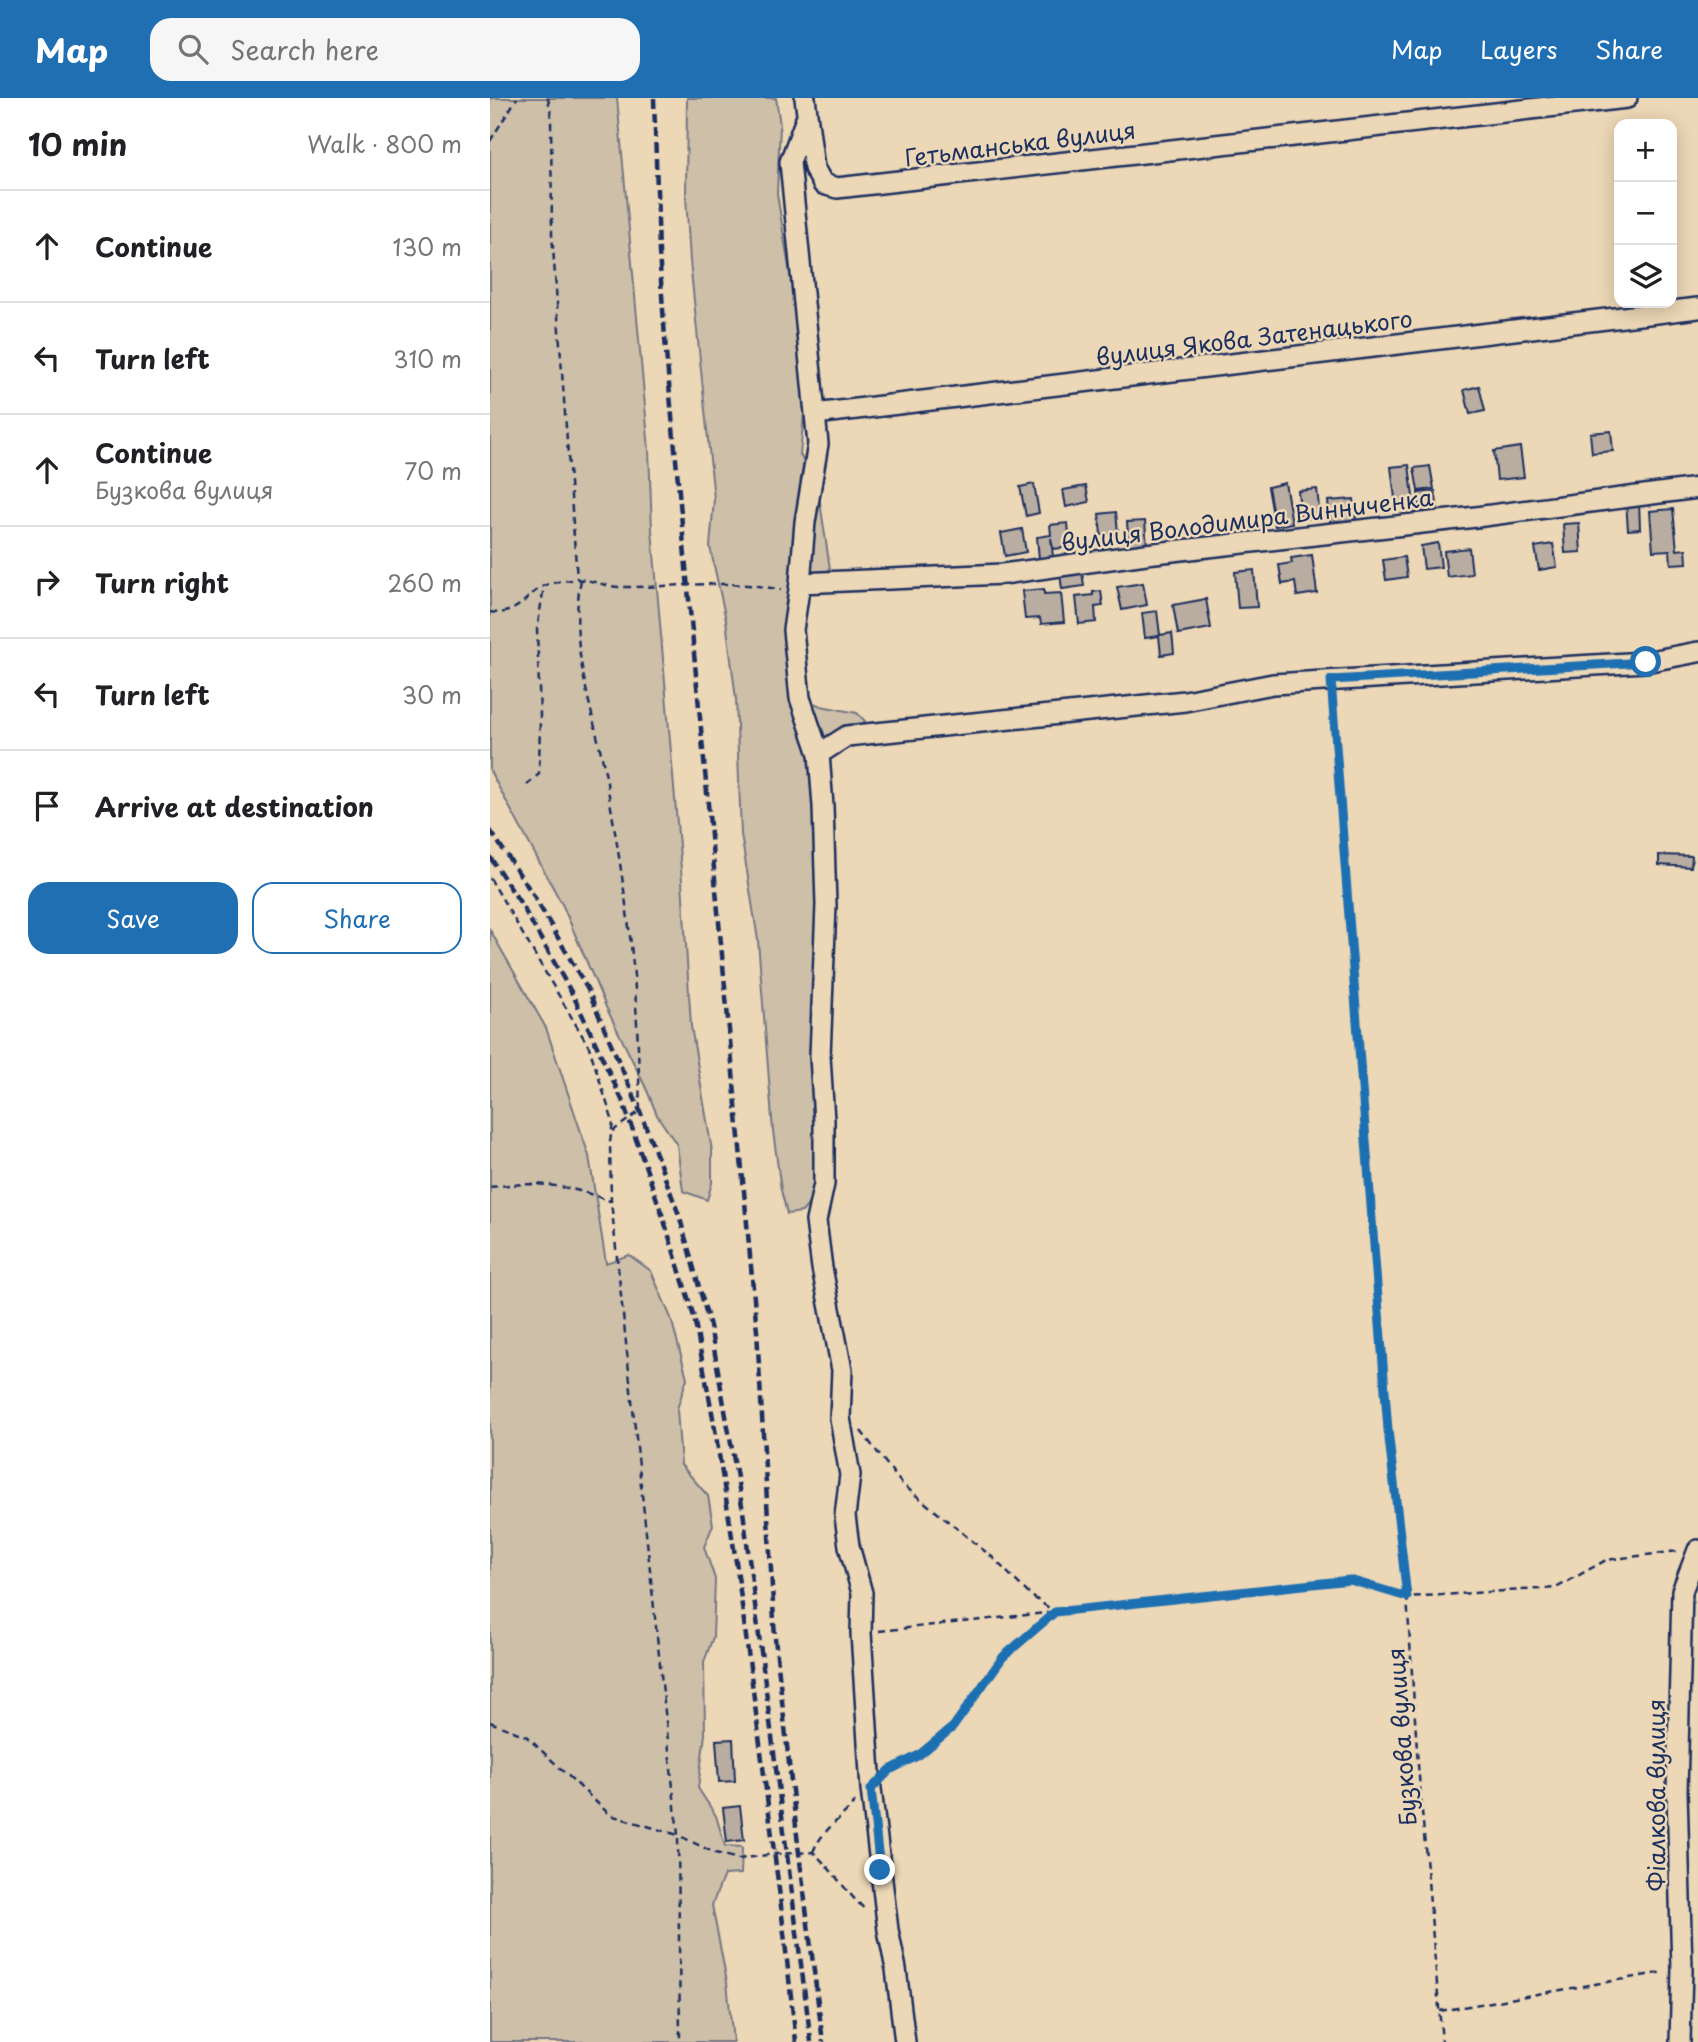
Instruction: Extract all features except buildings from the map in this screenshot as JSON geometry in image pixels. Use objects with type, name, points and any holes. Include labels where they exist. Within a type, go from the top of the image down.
[{"type":"street","name":"Гетьманська вулиця","points":[[806,107],[814,168],[823,184],[837,188],[1627,98]]},
{"type":"street","points":[[806,107],[790,162],[818,444],[805,522],[793,630],[800,698],[819,754],[826,905],[820,1056],[824,1184],[816,1221],[822,1268],[842,1370],[839,1418],[850,1475],[845,1516],[849,1546],[862,1593],[871,1789],[905,2042]]},
{"type":"street","name":"вулиця Якова Затенацького","points":[[815,414],[1698,308]]},
{"type":"street","name":"вулиця Володимира Винниченка","points":[[799,589],[1003,574],[1146,554],[1476,517],[1698,488]]},
{"type":"street","points":[[819,754],[847,736],[1185,701],[1273,684],[1646,662],[1698,652]]},
{"type":"street","name":"Фіалкова вулиця","points":[[1681,2042],[1682,1969],[1677,1792],[1682,1591],[1691,1550]]},
{"type":"path","points":[[490,141],[517,98]]},
{"type":"path","points":[[548,98],[551,115],[552,234],[579,579],[576,604],[577,635],[607,782],[636,1003],[640,1111],[612,1132]]},
{"type":"path","points":[[490,612],[499,613],[523,604],[544,586],[579,579],[617,587],[688,583],[799,589]]},
{"type":"path","points":[[527,785],[539,774],[537,630],[544,586]]},
{"type":"path","name":"Бузкова вулиця","points":[[1331,680],[1388,1430],[1407,1597],[1418,1765],[1442,2042]]},
{"type":"path","points":[[490,878],[589,1047],[613,1122],[611,1201],[678,1835],[680,2042]]},
{"type":"path","points":[[490,1187],[527,1182],[564,1186],[611,1201]]},
{"type":"path","points":[[858,1425],[902,1484],[992,1557],[1030,1595],[1055,1612]]},
{"type":"path","points":[[862,1633],[1350,1580],[1407,1597],[1556,1588],[1606,1560],[1691,1550]]},
{"type":"path","points":[[813,1852],[819,1838],[890,1770],[919,1755],[953,1727],[1003,1657],[1055,1612]]},
{"type":"path","points":[[490,1722],[526,1737],[610,1815],[678,1835],[715,1853],[739,1859],[813,1852],[831,1868],[852,1898],[888,1930]]},
{"type":"path","points":[[1440,2011],[1682,1969]]},
{"type":"shaded area","points":[[490,98],[617,98],[649,450],[652,530],[682,881],[691,1026],[712,1151],[712,1183],[707,1200],[683,1191],[677,1145],[657,1115],[606,1007],[563,906],[490,771]]},
{"type":"shaded area","points":[[687,98],[776,98],[780,125],[777,194],[793,293],[805,405],[800,454],[819,495],[830,569],[787,610],[783,632],[791,694],[821,706],[857,713],[865,721],[814,775],[820,916],[817,1194],[802,1212],[787,1214],[773,1131],[758,940],[741,834],[736,699],[726,620],[710,547],[714,499],[690,261],[686,196]]},
{"type":"shaded area","points":[[490,930],[546,1028],[589,1156],[606,1263],[629,1255],[651,1271],[671,1318],[687,1378],[677,1409],[681,1465],[708,1496],[713,1525],[704,1547],[715,1579],[713,1637],[704,1662],[705,1734],[698,1788],[716,1816],[725,1846],[742,1847],[741,1874],[724,1875],[712,1905],[727,1982],[733,2042],[490,2042]]},
{"type":"railway","points":[[654,98],[659,252],[666,352],[757,1331],[775,1638],[823,2042]]},
{"type":"railway","points":[[490,830],[534,896],[588,990],[640,1111],[679,1215],[710,1326],[743,1511],[811,2042]]},
{"type":"railway","points":[[490,857],[521,904],[574,997],[623,1102],[694,1317],[737,1568],[796,2042]]},
{"type":"route","points":[[880,1870],[871,1789],[890,1770],[919,1755],[953,1727],[1003,1657],[1055,1612],[1350,1580],[1407,1597],[1388,1430],[1331,680],[1646,662]]}]
